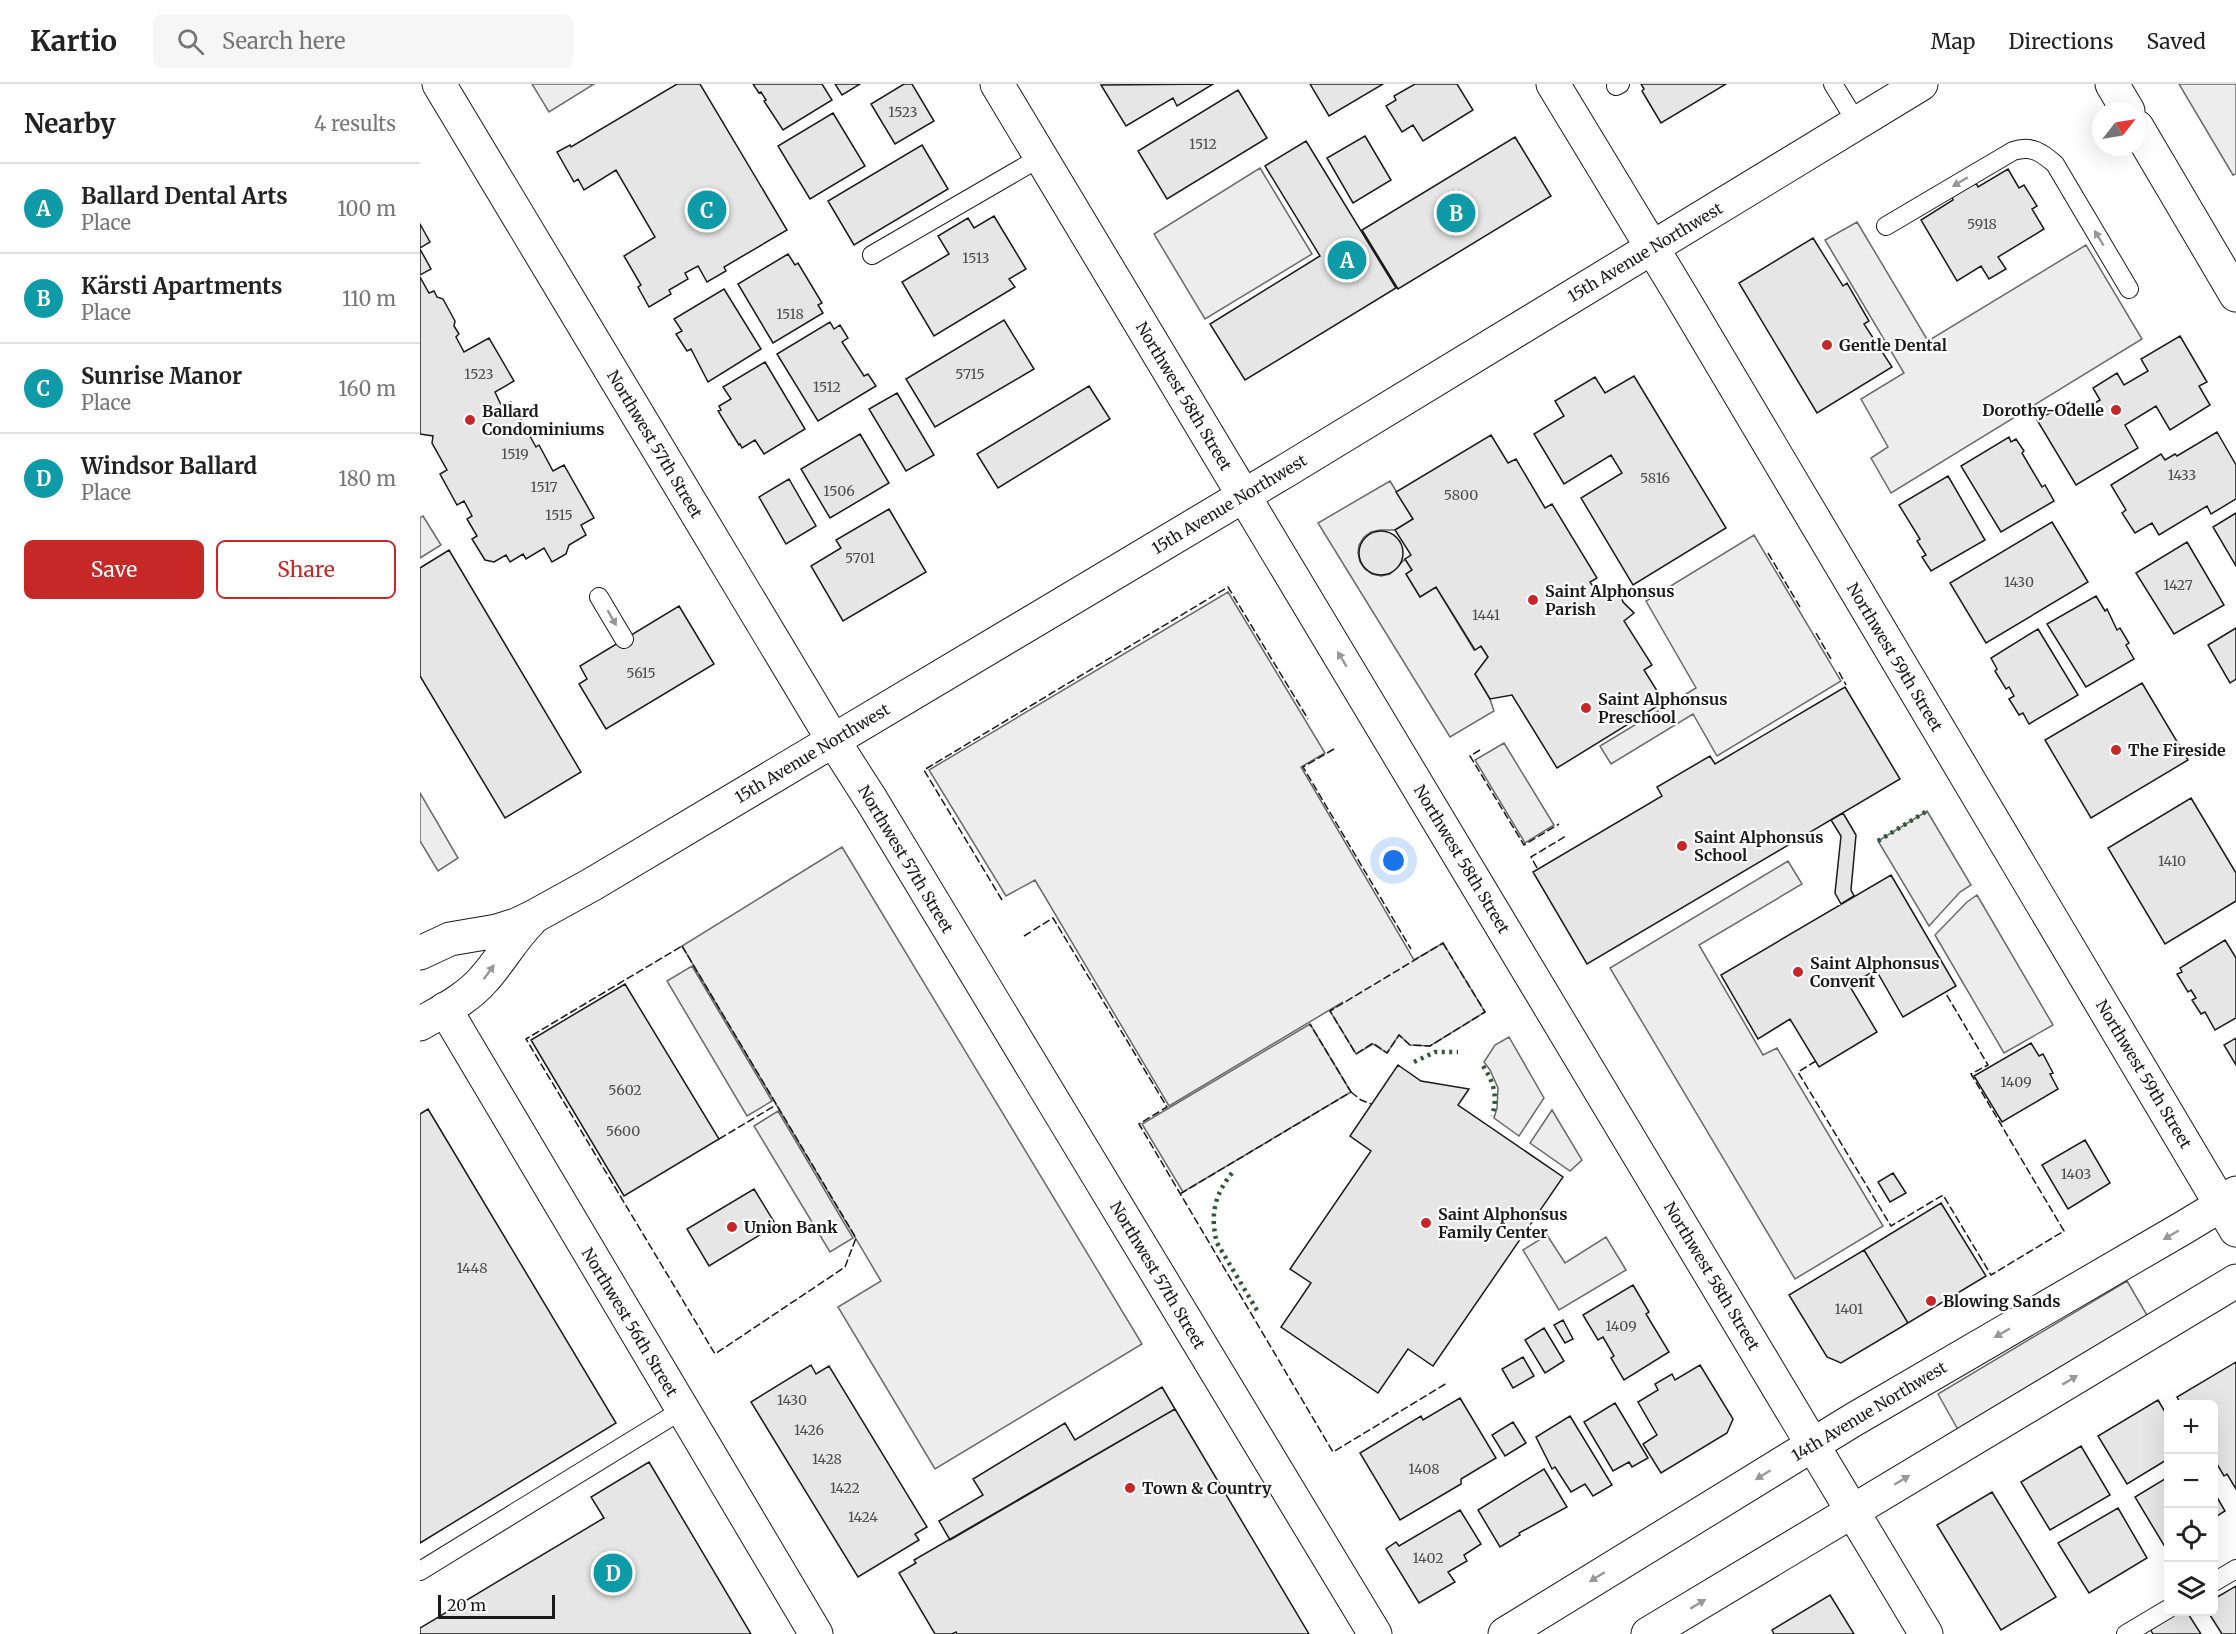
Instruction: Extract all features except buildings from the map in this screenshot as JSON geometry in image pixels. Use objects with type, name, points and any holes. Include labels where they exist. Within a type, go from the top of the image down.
[{"type":"street","name":"Northwest 57th Street","points":[[439,84],[833,740],[1375,1634]]},
{"type":"street","name":"Northwest 58th Street","points":[[998,84],[1926,1634]]},
{"type":"street","name":"Northwest 59th Street","points":[[1553,84],[2231,1209]]},
{"type":"street","name":"15th Avenue Northwest","points":[[420,953],[450,939],[497,931],[533,917],[1244,496],[1921,84]]},
{"type":"street","points":[[2112,84],[2123,102]]},
{"type":"street","points":[[2146,142],[2236,295]]},
{"type":"street","name":"15th Avenue Northwest","points":[[432,1016],[473,991],[533,917]]},
{"type":"street","name":"Northwest 56th Street","points":[[432,1016],[682,1410],[816,1634]]},
{"type":"street","name":"14th Avenue Northwest","points":[[1505,1634],[1813,1445],[2231,1209]]},
{"type":"street","points":[[1648,1634],[2236,1281]]},
{"type":"lane","points":[[1833,84],[1857,123]]},
{"type":"lane","points":[[1886,226],[2013,151],[2022,148],[2032,149],[2043,153],[2055,164],[2128,289]]},
{"type":"lane","points":[[872,255],[1041,157]]},
{"type":"lane","points":[[599,597],[624,639]]},
{"type":"lane","points":[[420,1571],[682,1410]]},
{"type":"lane","points":[[2218,1580],[2236,1569]]},
{"type":"lane","points":[[2126,1634],[2164,1612]]},
{"type":"shaded area","points":[[532,84],[594,84],[549,112]]},
{"type":"shaded area","points":[[2179,84],[2236,84],[2236,174],[2233,175]]},
{"type":"shaded area","points":[[1260,168],[1312,254],[1205,319],[1154,234]]},
{"type":"shaded area","points":[[1857,222],[1928,341],[2086,245],[2142,339],[1891,493],[1871,458],[1888,447],[1861,399],[1904,373],[1825,240]]},
{"type":"shaded area","points":[[1390,481],[1413,519],[1395,530],[1371,532],[1364,537],[1359,545],[1360,562],[1372,574],[1381,576],[1390,574],[1405,559],[1412,570],[1406,574],[1420,597],[1436,587],[1474,650],[1481,646],[1488,657],[1475,674],[1490,699],[1494,711],[1450,737],[1318,523]]},
{"type":"shaded area","points":[[423,516],[441,545],[420,558],[420,518]]},
{"type":"shaded area","points":[[1754,535],[1841,681],[1717,756],[1693,714],[1611,764],[1600,746],[1696,688],[1646,601]]},
{"type":"shaded area","points":[[1228,592],[1325,753],[1301,767],[1414,960],[1443,943],[1485,1012],[1430,1046],[1410,1045],[1399,1035],[1387,1053],[1373,1044],[1356,1054],[1330,1011],[1343,1002],[1169,1106],[1035,880],[1006,896],[929,770]]},
{"type":"shaded area","points":[[1504,743],[1554,825],[1525,843],[1475,760]]},
{"type":"shaded area","points":[[420,793],[458,858],[438,871],[420,841]]},
{"type":"shaded area","points":[[1927,811],[1971,885],[1960,892],[1929,926],[1878,841]]},
{"type":"shaded area","points":[[842,847],[1142,1344],[935,1469],[838,1307],[881,1281],[682,946]]},
{"type":"shaded area","points":[[1788,861],[1802,884],[1699,945],[1763,1055],[1777,1048],[1883,1226],[1795,1279],[1610,968]]},
{"type":"shaded area","points":[[1977,895],[2053,1025],[2004,1053],[1935,935],[1967,902]]},
{"type":"shaded area","points":[[692,966],[772,1101],[747,1116],[667,981]]},
{"type":"shaded area","points":[[1310,1024],[1351,1092],[1183,1192],[1142,1124]]},
{"type":"shaded area","points":[[1509,1037],[1544,1098],[1519,1136],[1494,1118],[1498,1088],[1484,1062],[1495,1045]]},
{"type":"shaded area","points":[[1552,1110],[1582,1160],[1570,1171],[1530,1143]]},
{"type":"shaded area","points":[[778,1111],[853,1238],[830,1252],[754,1126]]},
{"type":"shaded area","points":[[1547,1235],[1565,1263],[1606,1237],[1626,1270],[1559,1310],[1523,1250]]},
{"type":"shaded area","points":[[2127,1281],[2151,1322],[1961,1435],[1938,1394]]},
{"type":"hedge","points":[[1878,841],[1927,811]]},
{"type":"hedge","points":[[1414,1062],[1435,1052],[1458,1052]]},
{"type":"hedge","points":[[1483,1066],[1494,1090],[1495,1102],[1492,1116]]},
{"type":"hedge","points":[[1232,1173],[1217,1198],[1214,1215],[1215,1233],[1217,1243],[1258,1312]]},
{"type":"fence","points":[[1768,553],[1800,607]]},
{"type":"fence","points":[[1002,900],[924,770],[1228,587],[1308,719]]},
{"type":"fence","points":[[1816,633],[1831,659]]},
{"type":"fence","points":[[1839,672],[1846,685]]},
{"type":"fence","points":[[1334,749],[1303,767],[1411,949]]},
{"type":"fence","points":[[1480,750],[1470,756],[1524,845],[1559,824]]},
{"type":"fence","points":[[1537,868],[1531,857],[1566,836]]},
{"type":"fence","points":[[1024,936],[1053,918],[1167,1107],[1139,1124],[1333,1452],[1447,1383]]},
{"type":"fence","points":[[1443,943],[1485,1012],[1430,1046],[1410,1045],[1399,1035],[1387,1053],[1373,1043],[1356,1054],[1330,1011],[1443,943]]},
{"type":"fence","points":[[682,946],[856,1238],[845,1267],[715,1354],[526,1039],[682,946]]},
{"type":"fence","points":[[1816,1061],[1798,1072],[1891,1226],[1943,1195],[1991,1275],[2064,1231],[1971,1074],[1988,1065],[1945,992]]},
{"type":"fence","points":[[1180,1194],[1351,1092],[1310,1024]]},
{"type":"fence","points":[[1351,1092],[1371,1104]]},
{"type":"fence","points":[[719,1139],[776,1105]]},
{"type":"place","name":"Sunrise Manor","points":[[707,210]]},
{"type":"place","name":"Kärsti Apartments","points":[[1456,213]]},
{"type":"place","name":"Ballard Dental Arts","points":[[1347,260]]},
{"type":"place","name":"Gentle Dental","points":[[1827,345]]},
{"type":"place","name":"Dorothy-Odelle","points":[[2116,410]]},
{"type":"place","name":"Ballard Condominiums","points":[[470,420]]},
{"type":"place","name":"Saint Alphonsus Parish","points":[[1533,600]]},
{"type":"place","name":"Saint Alphonsus Preschool","points":[[1586,708]]},
{"type":"place","name":"The Fireside","points":[[2116,750]]},
{"type":"place","name":"Saint Alphonsus School","points":[[1682,846]]},
{"type":"place","name":"Saint Alphonsus Convent","points":[[1798,972]]},
{"type":"place","name":"Saint Alphonsus Family Center","points":[[1426,1223]]},
{"type":"place","name":"Union Bank","points":[[732,1227]]},
{"type":"place","name":"Blowing Sands","points":[[1931,1301]]},
{"type":"place","name":"Town & Country","points":[[1130,1488]]},
{"type":"place","name":"Windsor Ballard","points":[[613,1573]]}]
